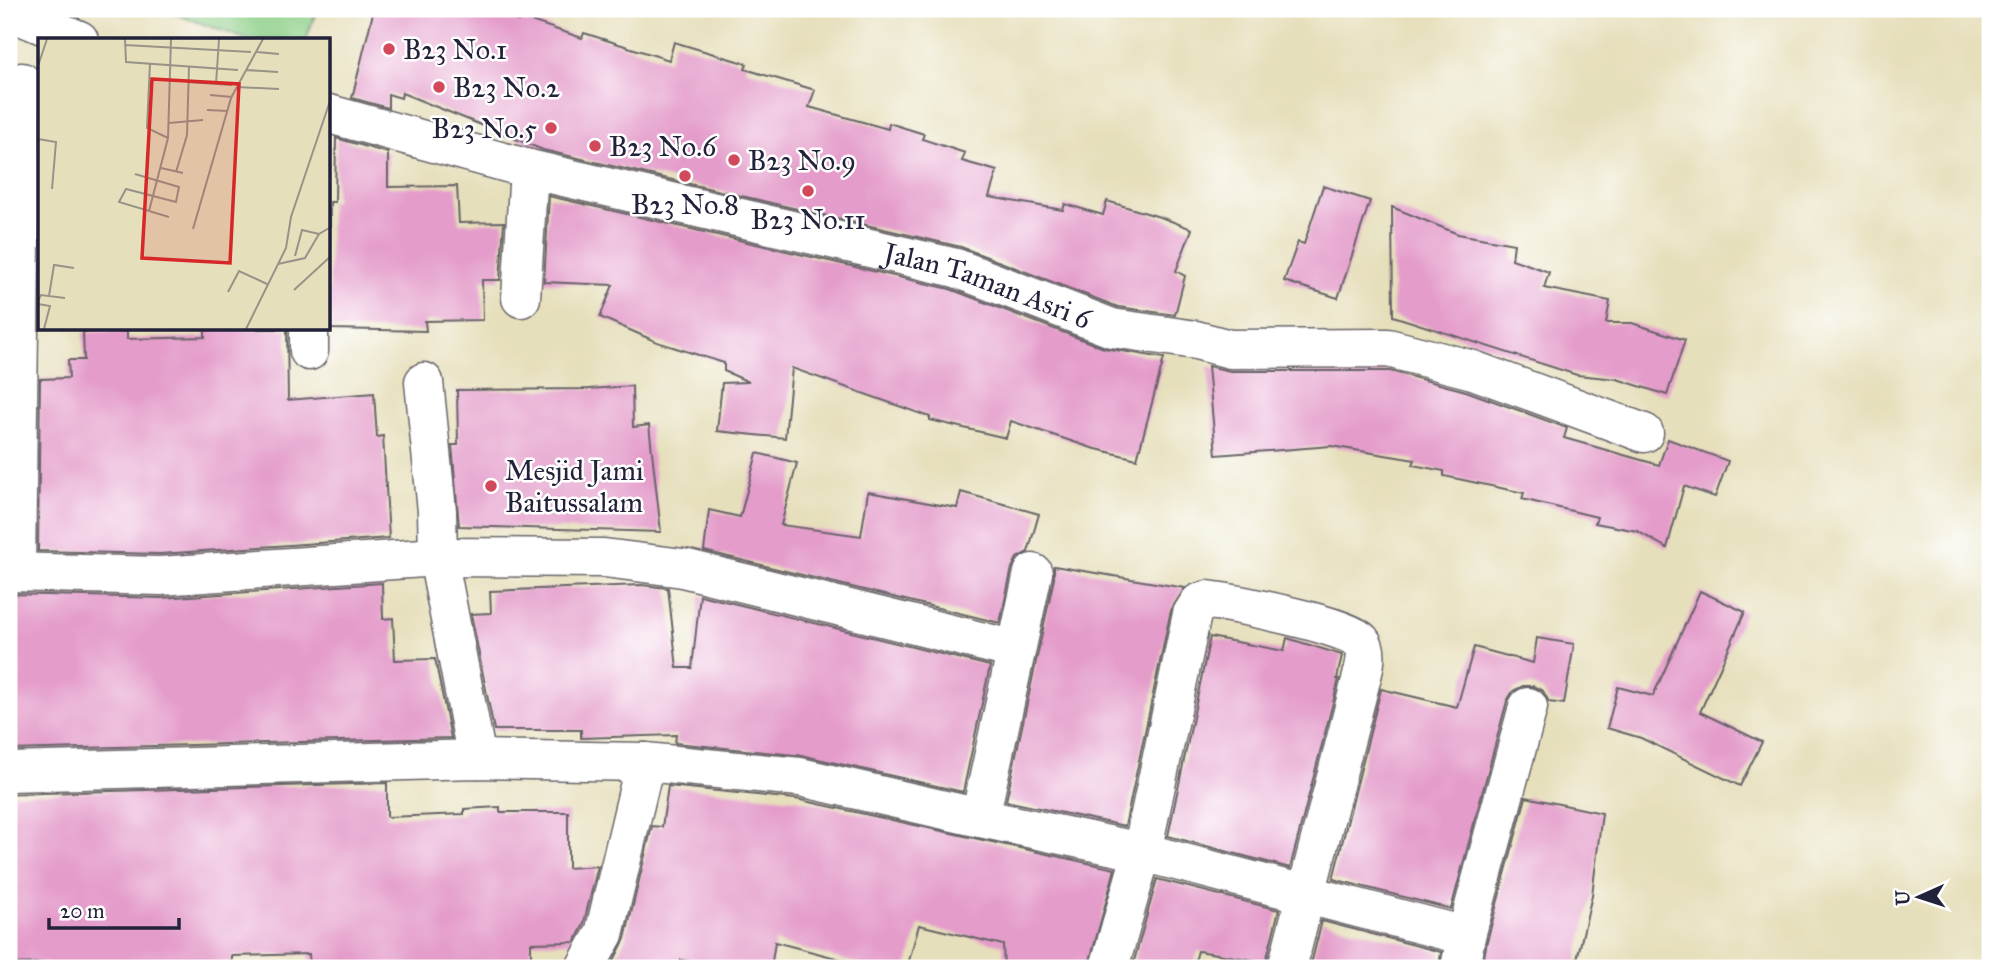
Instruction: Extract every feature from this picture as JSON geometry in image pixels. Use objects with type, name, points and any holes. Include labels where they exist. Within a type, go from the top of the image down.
[{"type":"street","points":[[29,14],[75,38]]},
{"type":"street","points":[[22,82],[14,263],[12,572],[160,576],[438,557],[604,558],[682,568],[1016,650]]},
{"type":"street","name":"Jalan Taman Asri 6","points":[[331,115],[529,169],[956,268],[1112,328],[1196,340],[1230,349],[1388,348],[1473,370],[1644,433]]},
{"type":"street","points":[[521,298],[529,169]]},
{"type":"street","points":[[424,382],[437,511],[438,557],[477,759]]},
{"type":"street","points":[[980,818],[1033,573]]},
{"type":"street","points":[[1110,968],[1142,852],[1187,630],[1199,603],[1208,600],[1332,627],[1360,640],[1364,647],[1365,663],[1287,968]]},
{"type":"street","points":[[9,772],[477,759],[645,762],[800,777],[1142,852],[1304,894],[1463,952],[1528,707]]},
{"type":"street","points":[[584,968],[604,934],[645,762]]},
{"type":"green space","points":[[161,9],[317,9],[307,38],[243,38]]},
{"type":"building","points":[[374,9],[482,9],[518,21],[519,17],[582,38],[584,33],[669,60],[674,42],[747,64],[745,69],[815,90],[809,107],[888,129],[889,123],[924,134],[922,139],[965,153],[962,161],[997,171],[989,197],[1063,210],[1065,204],[1103,215],[1107,201],[1192,229],[1176,271],[1185,276],[1175,315],[1118,307],[961,247],[543,150],[402,93],[401,98],[388,94],[388,108],[352,98]]},
{"type":"building","points":[[336,138],[388,153],[388,187],[457,186],[459,223],[504,222],[500,280],[482,280],[483,320],[425,321],[426,331],[331,329],[331,202],[335,202]]},
{"type":"building","points":[[1323,186],[1370,201],[1338,298],[1284,281],[1298,242],[1304,244]]},
{"type":"building","points":[[549,196],[950,289],[1104,348],[1164,358],[1137,459],[1092,448],[1011,421],[1006,438],[930,420],[930,417],[792,368],[785,438],[717,431],[722,383],[749,382],[724,371],[724,363],[657,342],[600,317],[613,285],[544,282]]},
{"type":"building","points":[[1392,207],[1458,234],[1514,244],[1512,259],[1549,272],[1544,288],[1610,301],[1606,323],[1632,323],[1685,340],[1667,395],[1617,379],[1577,375],[1393,316]]},
{"type":"building","points":[[127,331],[127,339],[205,337],[205,331],[287,331],[288,400],[374,393],[377,437],[383,436],[389,538],[160,554],[38,551],[40,379],[69,378],[68,360],[84,360],[83,332]]},
{"type":"building","points":[[1208,366],[1230,371],[1390,371],[1466,391],[1567,428],[1564,438],[1659,465],[1668,439],[1728,461],[1715,497],[1684,486],[1667,548],[1637,531],[1595,523],[1597,517],[1522,499],[1524,493],[1444,476],[1444,471],[1413,465],[1415,460],[1331,446],[1216,455]]},
{"type":"building","points":[[632,386],[633,427],[649,425],[661,532],[459,526],[452,445],[458,445],[457,390]]},
{"type":"building","points":[[757,453],[797,463],[781,525],[861,536],[868,492],[957,508],[961,492],[1039,514],[1028,552],[1017,558],[1012,568],[1000,623],[704,551],[709,510],[740,517]]},
{"type":"building","points":[[1054,566],[1185,588],[1171,610],[1125,826],[1006,801],[1054,578]]},
{"type":"building","points":[[382,583],[383,619],[393,618],[395,660],[435,659],[451,738],[9,750],[9,594],[161,598]]},
{"type":"building","points":[[641,585],[668,588],[677,668],[692,668],[700,595],[990,666],[963,792],[805,756],[675,743],[676,735],[581,738],[581,730],[494,730],[471,614],[491,613],[490,591]]},
{"type":"building","points":[[1700,591],[1745,612],[1700,712],[1762,742],[1740,786],[1641,738],[1607,728],[1618,687],[1653,696]]},
{"type":"building","points":[[1210,637],[1284,651],[1287,638],[1342,655],[1339,679],[1290,868],[1168,836]]},
{"type":"building","points":[[1537,638],[1574,644],[1564,704],[1549,702],[1543,691],[1533,686],[1523,686],[1513,691],[1507,701],[1451,909],[1333,879],[1381,689],[1457,707],[1474,647],[1533,663]]},
{"type":"building","points":[[387,783],[387,817],[464,814],[464,809],[500,807],[500,812],[568,812],[568,868],[598,866],[583,926],[575,942],[531,943],[531,968],[310,968],[309,954],[232,956],[232,962],[183,965],[183,968],[47,967],[47,963],[9,964],[9,794]]},
{"type":"building","points":[[668,786],[796,799],[1115,869],[1088,968],[1004,968],[1003,945],[919,925],[907,968],[874,968],[775,942],[771,968],[729,968],[681,960],[679,968],[610,968],[625,939],[652,826],[662,827]]},
{"type":"building","points":[[1526,797],[1602,813],[1592,895],[1575,968],[1482,968]]},
{"type":"building","points":[[1157,879],[1279,910],[1266,962],[1198,951],[1193,968],[1132,968]]},
{"type":"building","points":[[1322,921],[1441,952],[1439,968],[1310,968]]},
{"type":"place","name":"B23 No.1","points":[[389,49]]},
{"type":"place","name":"B23 No.2","points":[[439,87]]},
{"type":"place","name":"B23 No.5","points":[[551,128]]},
{"type":"place","name":"B23 No.6","points":[[595,146]]},
{"type":"place","name":"B23 No.9","points":[[734,160]]},
{"type":"place","name":"B23 No.8","points":[[685,176]]},
{"type":"place","name":"B23 No.11","points":[[808,191]]},
{"type":"place","name":"Mesjid Jami Baitussalam","points":[[491,486]]}]
